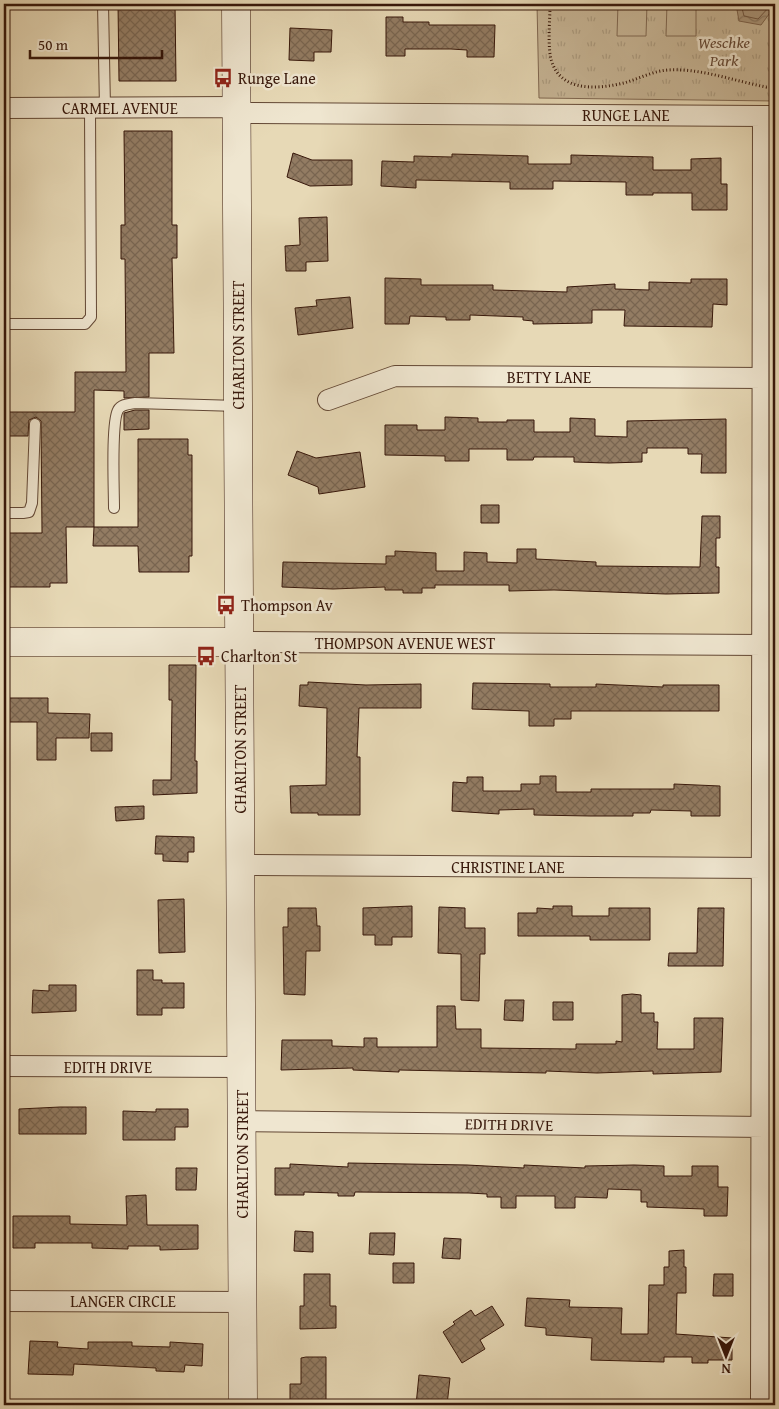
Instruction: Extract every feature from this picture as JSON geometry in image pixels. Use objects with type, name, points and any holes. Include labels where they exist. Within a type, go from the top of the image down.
[{"type":"street","name":"CHARLTON STREET","points":[[236,4],[243,1405]]},
{"type":"street","name":"CARMEL AVENUE","points":[[4,108],[237,110]]},
{"type":"street","name":"RUNGE LANE","points":[[237,110],[769,116]]},
{"type":"street","points":[[761,1405],[768,1127],[769,116]]},
{"type":"street","name":"BETTY LANE","points":[[328,400],[395,376],[769,378]]},
{"type":"street","name":"THOMPSON AVENUE WEST","points":[[4,642],[769,645]]},
{"type":"street","name":"CHRISTINE LANE","points":[[241,865],[769,868]]},
{"type":"street","name":"EDITH DRIVE","points":[[4,1066],[242,1067]]},
{"type":"street","name":"EDITH DRIVE","points":[[242,1121],[768,1127]]},
{"type":"street","name":"LANGER CIRCLE","points":[[4,1301],[243,1302]]},
{"type":"lane","points":[[4,324],[85,324],[91,317],[103,4]]},
{"type":"lane","points":[[114,508],[115,427],[118,410],[122,405],[135,402],[239,406]]},
{"type":"lane","points":[[4,514],[23,514],[29,512],[32,503],[35,424]]},
{"type":"path","points":[[550,4],[550,55],[556,71],[566,81],[580,87],[597,88],[624,83],[664,70],[700,72],[766,87],[775,86]]},
{"type":"green space","name":"Weschke Park","points":[[537,4],[775,4],[775,101],[539,98]]},
{"type":"green space","points":[[618,4],[647,4],[646,36],[617,36]]},
{"type":"green space","points":[[667,4],[696,4],[696,36],[666,36]]},
{"type":"water","points":[[736,4],[775,4],[775,6],[761,25],[739,21]]},
{"type":"building","points":[[118,4],[175,4],[176,81],[119,81]]},
{"type":"building","points":[[386,17],[403,17],[403,22],[429,22],[429,25],[495,25],[494,57],[467,57],[467,50],[451,49],[405,49],[405,56],[386,56]]},
{"type":"building","points":[[290,28],[332,30],[331,52],[314,52],[314,61],[289,60]]},
{"type":"building","points":[[124,131],[172,131],[172,225],[177,225],[177,258],[172,258],[174,353],[149,353],[149,397],[124,398],[124,391],[94,390],[94,527],[66,527],[67,583],[50,583],[50,587],[4,587],[4,536],[6,536],[6,533],[42,533],[41,421],[36,417],[29,420],[28,436],[4,436],[4,412],[75,412],[75,372],[126,372],[125,259],[121,259],[121,225],[125,225]]},
{"type":"building","points":[[293,153],[312,160],[352,160],[352,185],[310,186],[287,177]]},
{"type":"building","points":[[452,154],[528,156],[528,164],[571,164],[571,155],[653,157],[653,170],[691,170],[691,159],[721,158],[721,184],[727,184],[727,210],[692,210],[692,193],[626,195],[626,182],[553,181],[553,189],[510,189],[510,182],[416,180],[416,188],[381,186],[382,161],[414,162],[414,156],[452,157]]},
{"type":"building","points":[[327,217],[328,261],[306,262],[306,271],[286,271],[285,246],[300,245],[299,218]]},
{"type":"building","points":[[385,278],[421,279],[421,285],[493,285],[493,290],[567,292],[567,287],[615,284],[615,289],[649,290],[649,282],[691,283],[691,279],[727,279],[727,305],[713,304],[712,327],[624,326],[625,310],[592,310],[592,323],[533,324],[533,321],[523,320],[523,317],[470,315],[470,320],[446,320],[446,317],[410,316],[409,324],[385,324]]},
{"type":"building","points":[[350,297],[353,328],[298,335],[295,308],[317,306],[316,300]]},
{"type":"building","points":[[135,410],[149,410],[149,429],[124,430],[124,413]]},
{"type":"building","points":[[445,417],[478,418],[478,422],[534,420],[534,432],[570,432],[570,418],[595,419],[595,436],[627,437],[627,421],[726,419],[726,473],[701,473],[702,454],[688,454],[688,448],[647,448],[647,453],[642,453],[642,462],[609,463],[574,462],[574,457],[534,457],[533,460],[507,460],[507,449],[469,449],[469,461],[445,461],[445,456],[385,455],[385,425],[417,425],[417,430],[445,430]]},
{"type":"building","points":[[138,439],[188,439],[188,455],[192,455],[192,556],[189,556],[189,572],[139,572],[138,546],[93,546],[94,527],[138,527]]},
{"type":"building","points":[[297,451],[316,458],[360,452],[365,487],[319,494],[318,487],[288,475]]},
{"type":"building","points":[[481,505],[499,505],[499,523],[481,523]]},
{"type":"building","points":[[702,516],[720,516],[720,538],[716,538],[716,567],[719,567],[719,593],[666,594],[554,590],[509,591],[509,585],[435,585],[435,588],[422,588],[422,593],[403,593],[403,590],[385,590],[385,587],[333,589],[282,587],[283,562],[386,564],[386,556],[395,556],[395,551],[436,553],[436,571],[464,571],[464,552],[487,553],[487,562],[517,563],[517,549],[536,549],[536,559],[596,562],[596,566],[700,567]]},
{"type":"building","points":[[169,665],[196,665],[195,761],[197,761],[197,793],[153,795],[153,780],[171,780],[172,700],[169,700]]},
{"type":"building","points":[[308,682],[366,685],[421,684],[421,708],[359,708],[357,757],[360,757],[360,815],[291,813],[290,786],[326,785],[327,708],[299,706],[300,685],[308,685]]},
{"type":"building","points":[[473,683],[550,684],[550,687],[596,687],[596,684],[663,687],[663,685],[719,685],[719,711],[571,711],[571,719],[554,719],[554,726],[529,726],[529,711],[472,709]]},
{"type":"building","points":[[6,698],[48,698],[48,713],[90,714],[89,738],[56,738],[56,760],[37,760],[37,722],[6,722]]},
{"type":"building","points":[[91,733],[112,733],[112,751],[91,751]]},
{"type":"building","points":[[540,776],[556,776],[556,792],[591,792],[591,789],[674,789],[674,784],[720,786],[720,816],[691,816],[691,811],[651,810],[650,813],[633,813],[633,816],[534,815],[534,809],[499,810],[499,814],[452,811],[453,782],[467,783],[467,777],[483,777],[483,791],[521,791],[521,784],[540,784]]},
{"type":"building","points":[[144,806],[144,819],[116,821],[115,807]]},
{"type":"building","points":[[156,836],[194,837],[194,852],[188,852],[188,862],[163,861],[163,854],[155,854]]},
{"type":"building","points":[[184,899],[185,952],[159,953],[158,900]]},
{"type":"building","points":[[412,906],[412,937],[392,937],[392,945],[375,945],[375,935],[363,935],[363,908]]},
{"type":"building","points":[[553,906],[572,906],[572,916],[609,916],[609,908],[650,908],[650,940],[590,940],[590,936],[518,936],[518,913],[537,913],[537,908],[553,909]]},
{"type":"building","points":[[439,907],[465,908],[465,928],[485,928],[485,954],[480,954],[479,1001],[461,1000],[461,954],[438,953]]},
{"type":"building","points":[[288,908],[316,908],[317,926],[320,926],[320,951],[306,951],[305,995],[284,994],[283,927],[288,927]]},
{"type":"building","points":[[698,908],[724,908],[723,966],[668,966],[669,953],[697,953]]},
{"type":"building","points":[[137,970],[153,970],[153,980],[162,980],[162,983],[184,983],[184,1008],[162,1008],[162,1015],[137,1015]]},
{"type":"building","points":[[49,985],[76,985],[76,1011],[32,1013],[33,990],[49,991]]},
{"type":"building","points":[[622,995],[641,995],[641,1013],[654,1013],[654,1022],[658,1022],[657,1049],[694,1049],[694,1018],[723,1018],[721,1072],[653,1074],[653,1071],[597,1073],[546,1071],[546,1073],[399,1070],[399,1072],[353,1070],[353,1068],[281,1070],[282,1040],[332,1040],[332,1046],[364,1047],[364,1038],[377,1038],[377,1047],[437,1047],[437,1006],[455,1006],[456,1029],[481,1029],[481,1048],[576,1049],[576,1044],[616,1044],[616,1041],[622,1042]]},
{"type":"building","points":[[505,1000],[524,1000],[523,1021],[504,1020]]},
{"type":"building","points":[[553,1002],[573,1002],[573,1020],[553,1020]]},
{"type":"building","points":[[86,1107],[86,1134],[19,1134],[19,1109]]},
{"type":"building","points":[[156,1109],[188,1109],[188,1127],[175,1127],[175,1140],[123,1140],[123,1111],[156,1112]]},
{"type":"building","points":[[348,1163],[524,1168],[524,1165],[585,1168],[585,1166],[664,1166],[664,1176],[692,1176],[692,1166],[718,1166],[718,1187],[728,1187],[727,1216],[704,1216],[704,1209],[647,1207],[647,1202],[641,1202],[641,1190],[608,1189],[607,1198],[575,1197],[575,1208],[555,1208],[555,1196],[516,1196],[516,1208],[501,1208],[501,1197],[487,1197],[487,1194],[355,1192],[354,1196],[338,1196],[338,1193],[304,1192],[304,1195],[275,1195],[275,1168],[290,1168],[290,1164],[348,1167]]},
{"type":"building","points":[[176,1168],[197,1168],[196,1190],[176,1190]]},
{"type":"building","points":[[146,1195],[147,1225],[198,1225],[198,1249],[160,1250],[160,1246],[128,1246],[128,1249],[92,1248],[92,1243],[35,1243],[35,1248],[13,1248],[13,1216],[70,1216],[70,1224],[127,1225],[126,1196]]},
{"type":"building","points":[[295,1231],[313,1232],[313,1252],[294,1251]]},
{"type":"building","points":[[370,1233],[395,1233],[394,1255],[369,1254]]},
{"type":"building","points":[[444,1238],[461,1239],[460,1259],[442,1258]]},
{"type":"building","points":[[684,1250],[686,1293],[677,1293],[676,1334],[732,1338],[732,1360],[708,1360],[708,1363],[692,1363],[692,1357],[664,1357],[664,1362],[591,1360],[592,1338],[546,1335],[546,1328],[525,1326],[527,1298],[570,1300],[569,1307],[622,1308],[621,1334],[648,1334],[649,1285],[664,1285],[664,1267],[669,1267],[669,1251]]},
{"type":"building","points":[[393,1263],[414,1263],[414,1283],[393,1283]]},
{"type":"building","points":[[304,1274],[330,1274],[330,1306],[336,1306],[336,1328],[300,1329],[300,1306],[304,1306]]},
{"type":"building","points":[[714,1274],[733,1274],[733,1296],[713,1296]]},
{"type":"building","points":[[492,1306],[504,1325],[480,1340],[485,1349],[462,1363],[443,1332],[455,1324],[453,1322],[471,1310],[475,1316]]},
{"type":"building","points":[[30,1341],[58,1342],[57,1347],[88,1349],[88,1342],[132,1342],[132,1346],[170,1347],[170,1342],[203,1344],[202,1366],[185,1365],[184,1372],[156,1371],[156,1368],[74,1364],[73,1375],[28,1374]]},
{"type":"building","points":[[326,1357],[326,1402],[290,1402],[290,1384],[301,1384],[301,1358]]},
{"type":"building","points":[[419,1375],[450,1378],[447,1405],[416,1405]]},
{"type":"place","name":"Runge Lane","points":[[223,78]]},
{"type":"place","name":"Thompson Av","points":[[226,605]]},
{"type":"place","name":"Charlton St","points":[[206,656]]}]
